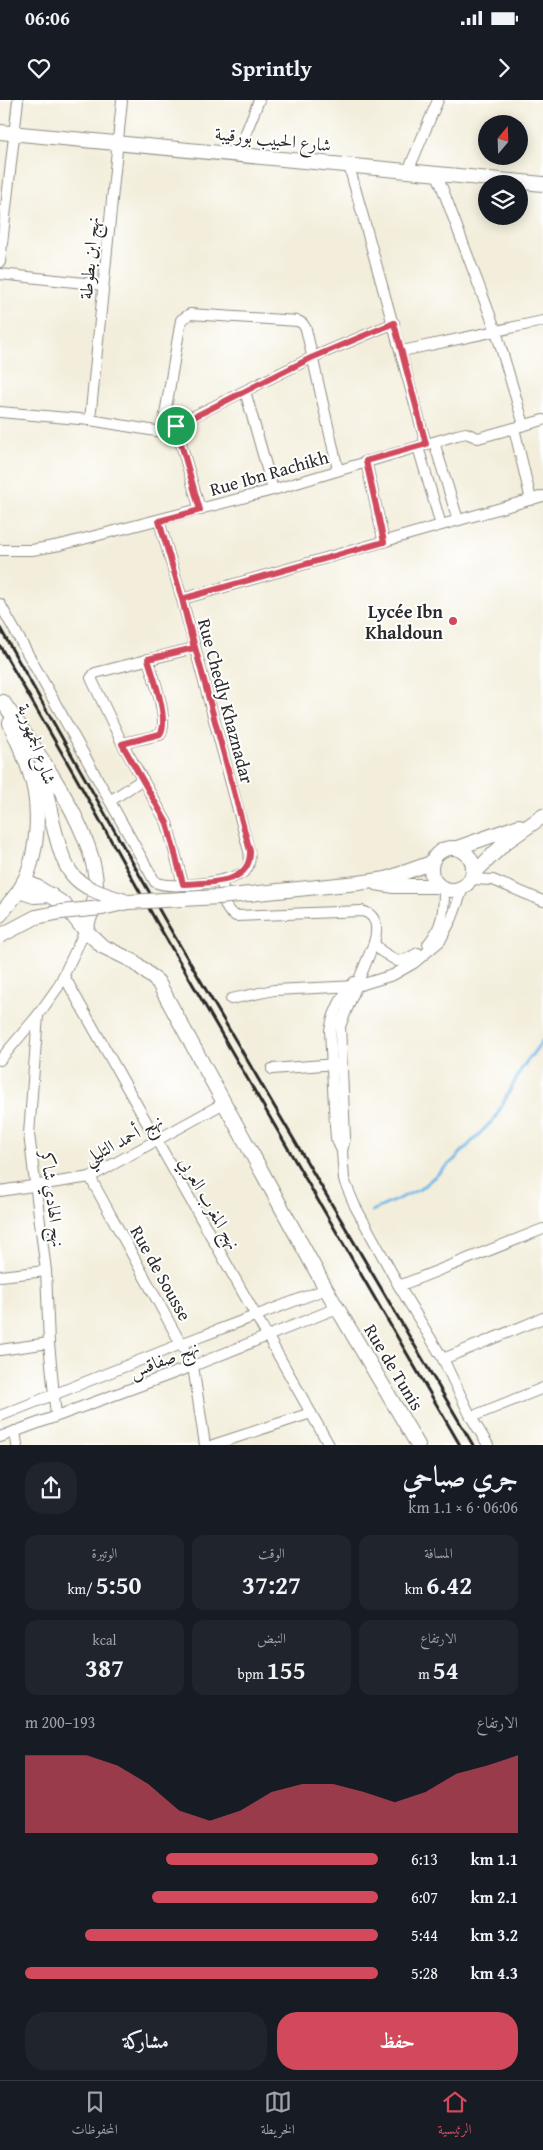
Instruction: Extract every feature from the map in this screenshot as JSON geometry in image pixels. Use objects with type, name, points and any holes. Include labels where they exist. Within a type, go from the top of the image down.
[{"type":"main road","name":"شارع الحبيب بورقيبة","points":[[0,132],[543,184]]},
{"type":"main road","points":[[2,700],[38,753],[79,826],[93,860],[96,887],[86,931]]},
{"type":"main road","name":"شارع الجمهورية","points":[[0,915],[21,886],[35,842],[36,807],[30,770],[2,700]]},
{"type":"main road","points":[[38,753],[62,858],[74,879],[93,891],[128,902]]},
{"type":"main road","points":[[457,848],[539,818]]},
{"type":"main road","points":[[0,936],[36,917],[128,902],[219,897],[366,883],[394,886],[441,887],[455,890],[469,880],[506,842],[539,818]]},
{"type":"main road","points":[[441,887],[433,880],[430,872],[430,863],[441,850],[449,847],[465,852],[470,858],[473,866],[469,880]]},
{"type":"main road","points":[[366,883],[430,863]]},
{"type":"main road","name":"Rue de Tunis","points":[[21,886],[37,886],[64,904],[86,931],[102,946],[133,961],[158,982],[326,1289],[418,1445]]},
{"type":"street","points":[[0,262],[18,100]]},
{"type":"street","name":"نهج ابن بطوطة","points":[[90,420],[116,142],[122,100]]},
{"type":"street","points":[[237,155],[259,100]]},
{"type":"street","points":[[408,171],[438,100]]},
{"type":"street","points":[[350,166],[426,444],[441,525]]},
{"type":"street","points":[[437,174],[496,331],[524,425]]},
{"type":"street","points":[[0,274],[103,285]]},
{"type":"street","points":[[162,432],[181,320],[184,316],[190,314],[298,321],[306,328],[311,358],[338,470]]},
{"type":"street","points":[[402,351],[543,321]]},
{"type":"street","points":[[0,412],[90,420],[162,432],[311,358],[394,323]]},
{"type":"street","points":[[245,391],[273,490]]},
{"type":"street","name":"Rue Ibn Rachikh","points":[[0,550],[32,550],[60,545],[159,521],[273,490],[462,433],[475,438],[543,420]]},
{"type":"street","points":[[176,426],[200,510]]},
{"type":"street","points":[[514,428],[531,500]]},
{"type":"street","points":[[426,444],[458,520]]},
{"type":"street","points":[[366,461],[384,542]]},
{"type":"street","points":[[182,599],[543,496]]},
{"type":"street","name":"Rue Chedly Khaznadar","points":[[159,521],[250,851],[247,869],[237,877],[222,880]]},
{"type":"street","points":[[0,604],[155,882],[164,886],[222,880],[226,906],[232,915],[362,911],[368,912],[375,920],[377,932],[374,943],[356,983],[332,1019],[329,1044],[336,1064],[336,1138],[342,1151],[346,1187],[399,1286],[443,1359],[488,1445]]},
{"type":"street","points":[[183,884],[167,823],[122,744],[91,678],[95,673],[194,648]]},
{"type":"street","points":[[122,744],[160,734],[163,731],[164,720],[148,659]]},
{"type":"street","points":[[110,801],[143,779]]},
{"type":"street","points":[[230,999],[274,990],[356,983],[393,975],[414,963],[440,941],[469,880],[493,880],[543,901]]},
{"type":"street","points":[[374,943],[381,951],[398,961],[407,959],[423,950],[434,937],[441,924],[444,910],[441,887]]},
{"type":"street","points":[[0,1060],[38,1015],[64,976],[86,931]]},
{"type":"street","name":"نهج المغرب العربي","points":[[64,976],[328,1445]]},
{"type":"street","name":"نهج الهادي شاكر","points":[[38,1015],[28,1124],[46,1270],[49,1343],[56,1416]]},
{"type":"street","points":[[272,1070],[336,1064]]},
{"type":"street","name":"نهج أحمد التليلي","points":[[0,1191],[90,1177],[224,1103]]},
{"type":"street","name":"Rue de Sousse","points":[[90,1177],[193,1366],[205,1445]]},
{"type":"street","points":[[399,1286],[543,1229]]},
{"type":"street","points":[[0,1276],[46,1270]]},
{"type":"street","name":"نهج صفاقس","points":[[0,1416],[326,1289]]},
{"type":"street","name":"نهج صفاقس","points":[[0,1437],[193,1366],[337,1308]]},
{"type":"street","points":[[443,1359],[543,1318]]},
{"type":"street","points":[[0,1350],[49,1343]]},
{"type":"street","points":[[472,1417],[543,1388]]},
{"type":"street","points":[[214,1445],[311,1413]]},
{"type":"street","points":[[16,1431],[17,1445]]},
{"type":"waterway","points":[[372,1211],[420,1189],[453,1161],[495,1118],[522,1068],[543,1040]]},
{"type":"railway","points":[[0,628],[165,920],[473,1445]]},
{"type":"railway","points":[[0,646],[156,921],[460,1445]]},
{"type":"place","name":"Lycée Ibn Khaldoun","points":[[453,621]]},
{"type":"route","points":[[176,426],[200,510],[159,521],[182,599],[250,851],[247,869],[237,877],[183,884],[167,823],[122,744],[160,734],[163,731],[164,720],[148,659],[194,648],[182,599],[384,542],[366,461],[426,444],[394,323],[311,358],[176,426]]}]
